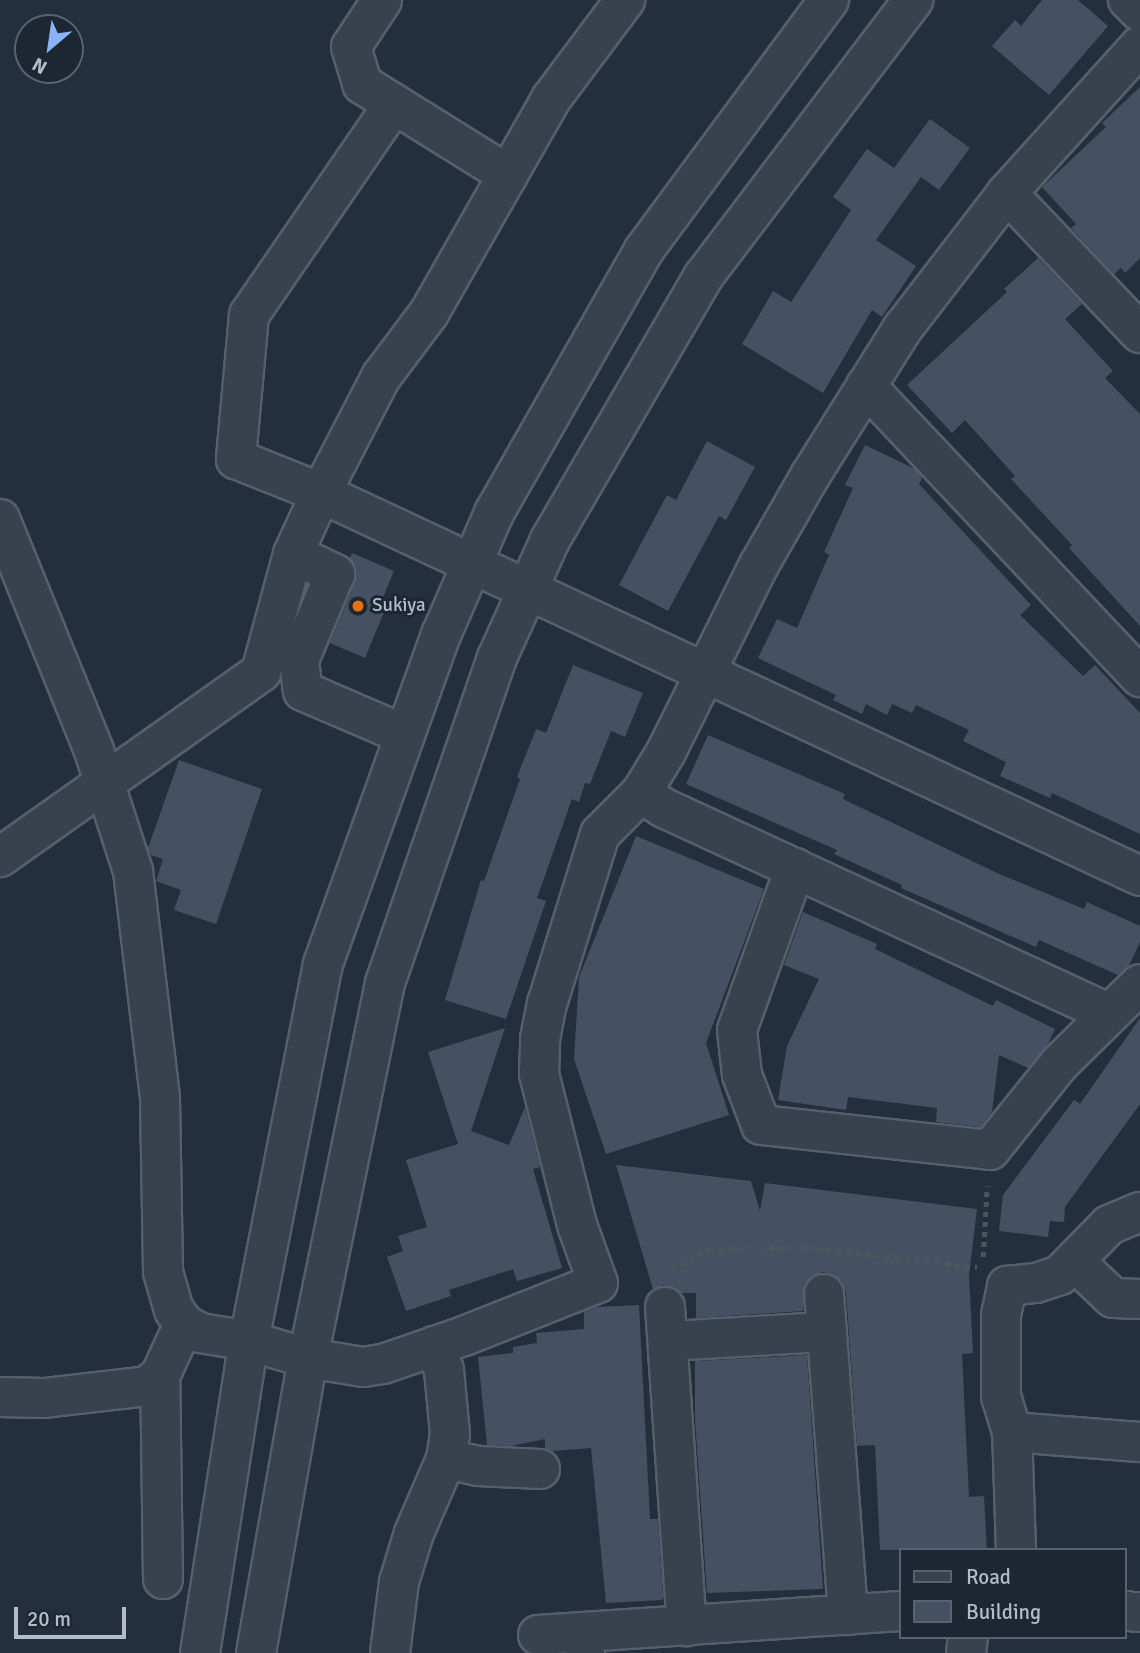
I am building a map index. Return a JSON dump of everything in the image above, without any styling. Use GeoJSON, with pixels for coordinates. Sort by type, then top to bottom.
{"type":"FeatureCollection","features":[{"type":"Feature","properties":{"kind":"street"},"geometry":{"type":"LineString","coordinates":[[382,0],[351,47],[362,84],[509,175]]}},
{"type":"Feature","properties":{"kind":"street"},"geometry":{"type":"LineString","coordinates":[[0,857],[261,672],[293,554],[380,377],[429,313],[551,99],[625,0]]}},
{"type":"Feature","properties":{"kind":"street"},"geometry":{"type":"LineString","coordinates":[[200,1653],[249,1340],[323,964],[441,635],[494,513],[644,250],[828,0]]}},
{"type":"Feature","properties":{"kind":"street"},"geometry":{"type":"LineString","coordinates":[[256,1653],[308,1358],[385,983],[497,658],[550,540],[703,277],[913,0]]}},
{"type":"Feature","properties":{"kind":"street"},"geometry":{"type":"LineString","coordinates":[[1128,0],[1140,12]]}},
{"type":"Feature","properties":{"kind":"street"},"geometry":{"type":"LineString","coordinates":[[0,519],[94,751],[133,871],[160,1098],[163,1272],[174,1310],[184,1324],[200,1333],[249,1340],[308,1358],[363,1367],[383,1364],[435,1346],[598,1283],[577,1225],[539,1074],[540,1039],[547,1004],[600,834],[641,793],[666,752],[759,565],[903,328],[1007,193],[1140,46]]}},
{"type":"Feature","properties":{"kind":"street"},"geometry":{"type":"LineString","coordinates":[[394,104],[250,315],[236,459],[321,493],[470,566],[1140,876]]}},
{"type":"Feature","properties":{"kind":"street"},"geometry":{"type":"LineString","coordinates":[[1007,193],[1140,333]]}},
{"type":"Feature","properties":{"kind":"street"},"geometry":{"type":"LineString","coordinates":[[866,386],[1140,677]]}},
{"type":"Feature","properties":{"kind":"street"},"geometry":{"type":"LineString","coordinates":[[293,554],[335,574],[299,660],[303,691],[404,735]]}},
{"type":"Feature","properties":{"kind":"street"},"geometry":{"type":"LineString","coordinates":[[641,793],[664,808],[1109,1014]]}},
{"type":"Feature","properties":{"kind":"street"},"geometry":{"type":"LineString","coordinates":[[794,868],[737,1030],[742,1075],[761,1125],[990,1150],[1060,1063],[1140,984]]}},
{"type":"Feature","properties":{"kind":"street"},"geometry":{"type":"LineString","coordinates":[[1016,1548],[1012,1432],[1001,1397],[1001,1315],[1007,1286],[1036,1283],[1060,1275],[1108,1225],[1140,1212]]}},
{"type":"Feature","properties":{"kind":"street"},"geometry":{"type":"LineString","coordinates":[[1075,1262],[1113,1298],[1140,1299]]}},
{"type":"Feature","properties":{"kind":"street"},"geometry":{"type":"LineString","coordinates":[[824,1294],[848,1615]]}},
{"type":"Feature","properties":{"kind":"street"},"geometry":{"type":"LineString","coordinates":[[687,1626],[665,1308],[827,1332]]}},
{"type":"Feature","properties":{"kind":"street"},"geometry":{"type":"LineString","coordinates":[[163,1579],[160,1376],[184,1324]]}},
{"type":"Feature","properties":{"kind":"street"},"geometry":{"type":"LineString","coordinates":[[390,1653],[399,1582],[414,1534],[446,1459],[450,1434],[444,1370],[435,1346]]}},
{"type":"Feature","properties":{"kind":"street"},"geometry":{"type":"LineString","coordinates":[[0,1397],[44,1398],[147,1386],[160,1376]]}},
{"type":"Feature","properties":{"kind":"street"},"geometry":{"type":"LineString","coordinates":[[1012,1432],[1140,1442]]}},
{"type":"Feature","properties":{"kind":"street"},"geometry":{"type":"LineString","coordinates":[[446,1459],[478,1466],[540,1469]]}},
{"type":"Feature","properties":{"kind":"street"},"geometry":{"type":"LineString","coordinates":[[538,1635],[584,1643],[687,1626],[788,1636],[848,1615],[898,1611]]}},
{"type":"Feature","properties":{"kind":"path"},"geometry":{"type":"LineString","coordinates":[[665,1308],[709,1248],[806,1247],[982,1267],[990,1150]]}},
{"type":"Feature","properties":{"kind":"building"},"geometry":{"type":"Polygon","coordinates":[[[1042,0],[1078,0],[1108,26],[1049,95],[992,46],[1015,20],[1021,26],[1042,0]]]}},
{"type":"Feature","properties":{"kind":"building"},"geometry":{"type":"Polygon","coordinates":[[[1140,87],[1140,258],[1125,273],[1121,268],[1114,274],[1071,228],[1076,224],[1042,187],[1106,127],[1102,123],[1140,87]]]}},
{"type":"Feature","properties":{"kind":"building"},"geometry":{"type":"Polygon","coordinates":[[[930,119],[970,148],[939,190],[921,177],[876,240],[916,266],[882,317],[872,310],[823,393],[742,344],[773,291],[791,302],[851,210],[833,197],[867,149],[894,168],[930,119]]]}},
{"type":"Feature","properties":{"kind":"building"},"geometry":{"type":"Polygon","coordinates":[[[1038,258],[1082,304],[1065,319],[1113,371],[1105,378],[1140,414],[1140,626],[1069,548],[1072,545],[1011,479],[1015,476],[965,420],[952,433],[907,385],[1007,292],[1004,289],[1038,258]]]}},
{"type":"Feature","properties":{"kind":"building"},"geometry":{"type":"Polygon","coordinates":[[[707,441],[755,467],[726,520],[719,516],[668,611],[619,585],[667,495],[676,500],[707,441]]]}},
{"type":"Feature","properties":{"kind":"building"},"geometry":{"type":"Polygon","coordinates":[[[865,445],[915,469],[922,478],[919,484],[1031,605],[1020,615],[1083,676],[1095,665],[1140,713],[1140,834],[1052,793],[1050,798],[1000,776],[1006,762],[963,741],[969,730],[916,705],[912,713],[892,704],[887,715],[866,704],[862,714],[833,700],[836,695],[758,658],[777,619],[797,628],[829,555],[824,552],[853,488],[845,485],[865,445]]]}},
{"type":"Feature","properties":{"kind":"building","name":"Sukiya"},"geometry":{"type":"Polygon","coordinates":[[[352,553],[394,571],[382,600],[388,603],[365,658],[330,643],[355,582],[357,571],[350,558],[352,553]]]}},
{"type":"Feature","properties":{"kind":"building"},"geometry":{"type":"Polygon","coordinates":[[[573,665],[643,693],[625,737],[611,731],[590,784],[585,783],[579,802],[572,799],[537,898],[546,901],[506,1019],[445,1000],[481,880],[484,881],[520,779],[517,777],[536,729],[546,733],[573,665]]]}},
{"type":"Feature","properties":{"kind":"building"},"geometry":{"type":"Polygon","coordinates":[[[708,735],[845,794],[843,799],[997,873],[1084,909],[1087,902],[1140,926],[1140,942],[1129,966],[1118,975],[1039,940],[1036,947],[901,888],[902,885],[834,854],[837,850],[686,784],[708,735]]]}},
{"type":"Feature","properties":{"kind":"building"},"geometry":{"type":"Polygon","coordinates":[[[179,760],[262,789],[216,924],[174,910],[181,890],[156,881],[163,859],[151,855],[148,848],[179,760]]]}},
{"type":"Feature","properties":{"kind":"building"},"geometry":{"type":"Polygon","coordinates":[[[636,836],[764,889],[706,1043],[729,1115],[606,1154],[574,1059],[579,977],[636,836]]]}},
{"type":"Feature","properties":{"kind":"building"},"geometry":{"type":"Polygon","coordinates":[[[803,912],[877,944],[875,949],[993,1006],[996,1000],[1055,1029],[1048,1044],[1028,1068],[999,1055],[992,1112],[980,1127],[936,1122],[937,1108],[848,1097],[846,1110],[778,1100],[787,1046],[819,979],[784,965],[803,912]]]}},
{"type":"Feature","properties":{"kind":"building"},"geometry":{"type":"Polygon","coordinates":[[[1140,1018],[1140,1104],[1065,1207],[1064,1222],[1050,1221],[1048,1237],[999,1231],[1003,1195],[1074,1100],[1080,1104],[1140,1018]]]}},
{"type":"Feature","properties":{"kind":"building"},"geometry":{"type":"Polygon","coordinates":[[[505,1028],[471,1131],[509,1145],[525,1107],[540,1167],[533,1169],[562,1268],[517,1281],[513,1269],[449,1290],[451,1296],[406,1311],[387,1257],[403,1251],[398,1236],[427,1227],[406,1160],[458,1144],[428,1052],[505,1028]]]}},
{"type":"Feature","properties":{"kind":"building"},"geometry":{"type":"Polygon","coordinates":[[[616,1165],[751,1181],[760,1211],[765,1183],[977,1209],[969,1275],[973,1353],[962,1354],[969,1497],[984,1496],[987,1548],[880,1550],[875,1445],[857,1446],[846,1292],[842,1281],[833,1274],[823,1272],[811,1276],[804,1285],[803,1311],[696,1318],[696,1293],[681,1293],[664,1285],[653,1289],[616,1165]]]}},
{"type":"Feature","properties":{"kind":"building"},"geometry":{"type":"Polygon","coordinates":[[[639,1305],[650,1519],[658,1519],[663,1596],[662,1600],[606,1603],[591,1448],[552,1451],[545,1448],[545,1439],[511,1446],[487,1445],[478,1357],[513,1353],[513,1347],[537,1343],[536,1333],[584,1329],[584,1312],[597,1307],[639,1305]]]}},
{"type":"Feature","properties":{"kind":"building"},"geometry":{"type":"Polygon","coordinates":[[[807,1355],[823,1589],[707,1593],[695,1419],[695,1361],[807,1355]]]}},
{"type":"Feature","properties":{"kind":"place","name":"Sukiya"},"geometry":{"type":"Point","coordinates":[358,606]}}]}
